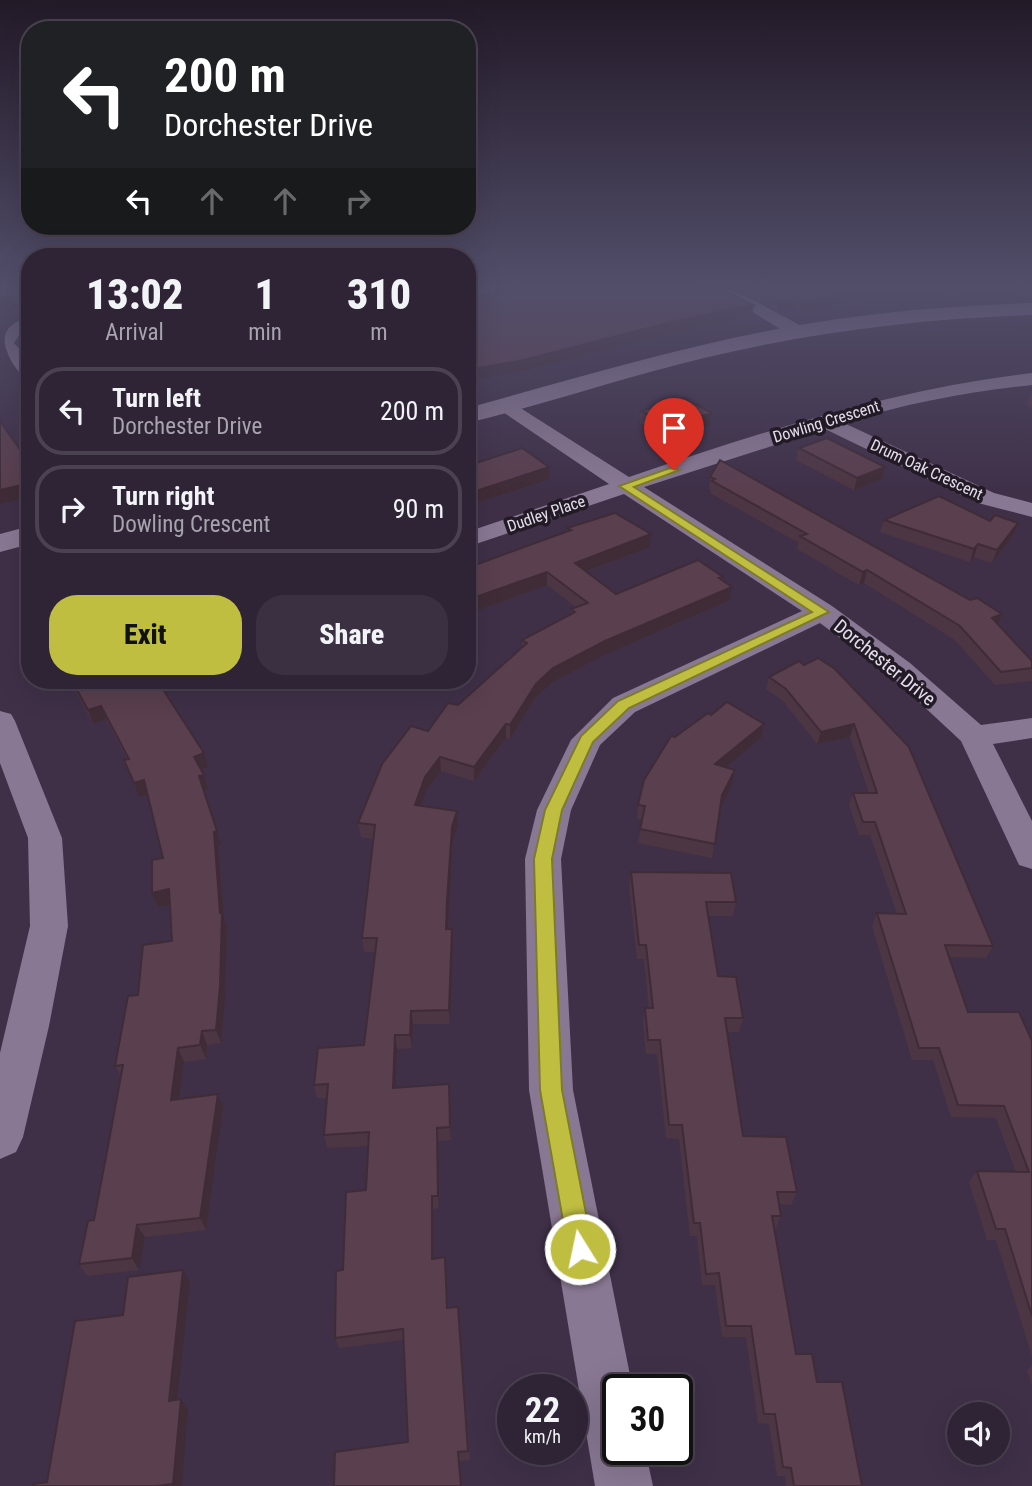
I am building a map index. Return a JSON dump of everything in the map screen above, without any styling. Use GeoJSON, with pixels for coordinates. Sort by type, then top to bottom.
{"type":"FeatureCollection","features":[{"type":"Feature","properties":{"kind":"street"},"geometry":{"type":"LineString","coordinates":[[476,414],[699,353]]}},
{"type":"Feature","properties":{"kind":"street","name":"Dowling Crescent"},"geometry":{"type":"LineString","coordinates":[[625,486],[886,403],[957,388],[1032,379]]}},
{"type":"Feature","properties":{"kind":"street","name":"Dorchester Drive"},"geometry":{"type":"LineString","coordinates":[[504,406],[822,612],[900,669],[974,736],[1032,856]]}},
{"type":"Feature","properties":{"kind":"street","name":"Drum Oak Crescent"},"geometry":{"type":"LineString","coordinates":[[824,421],[986,498],[1032,510]]}},
{"type":"Feature","properties":{"kind":"street","name":"Dudley Place"},"geometry":{"type":"LineString","coordinates":[[476,537],[625,486]]}},
{"type":"Feature","properties":{"kind":"street"},"geometry":{"type":"LineString","coordinates":[[0,543],[21,537]]}},
{"type":"Feature","properties":{"kind":"street"},"geometry":{"type":"LineString","coordinates":[[624,1486],[551,1090],[543,859],[554,810],[587,740],[624,705],[822,612]]}},
{"type":"Feature","properties":{"kind":"street"},"geometry":{"type":"LineString","coordinates":[[0,721],[45,838],[49,926],[28,1026],[0,1137]]}},
{"type":"Feature","properties":{"kind":"street"},"geometry":{"type":"LineString","coordinates":[[974,736],[1032,728]]}},
{"type":"Feature","properties":{"kind":"building"},"geometry":{"type":"Polygon","coordinates":[[[476,353],[549,353],[476,368],[476,353]]]}},
{"type":"Feature","properties":{"kind":"building"},"geometry":{"type":"Polygon","coordinates":[[[684,398],[712,413],[669,426],[641,411],[684,398]]]}},
{"type":"Feature","properties":{"kind":"building"},"geometry":{"type":"Polygon","coordinates":[[[0,421],[21,451],[21,485],[0,490],[0,421]]]}},
{"type":"Feature","properties":{"kind":"building"},"geometry":{"type":"Polygon","coordinates":[[[827,438],[885,467],[857,478],[799,448],[827,438]]]}},
{"type":"Feature","properties":{"kind":"building"},"geometry":{"type":"Polygon","coordinates":[[[522,448],[549,467],[476,491],[476,463],[522,448]]]}},
{"type":"Feature","properties":{"kind":"building"},"geometry":{"type":"Polygon","coordinates":[[[720,460],[970,600],[977,598],[1002,614],[992,618],[1032,661],[1032,668],[1001,672],[960,626],[867,570],[863,572],[800,536],[807,534],[712,481],[715,479],[710,477],[720,460]]]}},
{"type":"Feature","properties":{"kind":"building"},"geometry":{"type":"Polygon","coordinates":[[[939,496],[990,521],[995,515],[1018,523],[997,550],[978,544],[974,549],[884,520],[939,496]]]}},
{"type":"Feature","properties":{"kind":"building"},"geometry":{"type":"Polygon","coordinates":[[[615,513],[651,534],[575,563],[616,594],[698,560],[723,577],[719,578],[732,587],[605,641],[553,668],[536,684],[510,725],[506,724],[474,767],[440,757],[425,777],[415,805],[457,811],[452,827],[447,901],[446,929],[452,929],[449,1010],[411,1011],[410,1035],[395,1035],[393,1088],[449,1084],[450,1127],[437,1128],[438,1196],[432,1196],[432,1259],[445,1257],[447,1308],[458,1307],[468,1451],[458,1452],[461,1486],[334,1486],[335,1452],[408,1442],[403,1329],[335,1338],[336,1271],[343,1270],[346,1192],[366,1190],[369,1132],[324,1135],[328,1084],[314,1085],[318,1048],[364,1045],[377,938],[362,938],[375,825],[358,823],[382,764],[411,726],[428,731],[448,703],[458,705],[527,643],[522,640],[575,612],[571,609],[588,603],[547,572],[476,597],[476,565],[571,530],[567,528],[615,513]]]}},
{"type":"Feature","properties":{"kind":"building"},"geometry":{"type":"Polygon","coordinates":[[[818,658],[835,669],[909,747],[993,946],[945,945],[968,1012],[1019,1012],[1032,1041],[1032,1316],[1005,1229],[996,1229],[977,1171],[1029,1172],[1004,1106],[958,1105],[939,1048],[919,1048],[877,913],[906,914],[875,822],[863,822],[853,793],[877,793],[854,724],[821,732],[786,689],[769,677],[799,661],[804,665],[818,658]]]}},
{"type":"Feature","properties":{"kind":"building"},"geometry":{"type":"Polygon","coordinates":[[[76,689],[164,691],[204,753],[194,757],[204,775],[199,776],[217,831],[214,832],[222,913],[216,1030],[202,1031],[200,1045],[178,1048],[171,1100],[218,1094],[200,1218],[137,1225],[132,1258],[79,1264],[88,1221],[94,1220],[123,1065],[115,1066],[128,996],[138,995],[143,945],[172,941],[169,889],[152,893],[152,860],[163,858],[144,780],[134,783],[124,760],[129,759],[101,706],[88,710],[76,689]]]}},
{"type":"Feature","properties":{"kind":"building"},"geometry":{"type":"Polygon","coordinates":[[[727,702],[764,724],[715,764],[735,770],[722,795],[715,844],[640,829],[645,806],[638,805],[644,780],[671,736],[675,737],[727,702]]]}},
{"type":"Feature","properties":{"kind":"building"},"geometry":{"type":"Polygon","coordinates":[[[631,872],[731,873],[736,902],[706,902],[718,976],[736,977],[743,1018],[725,1018],[743,1136],[786,1137],[797,1192],[777,1192],[781,1216],[772,1216],[796,1354],[812,1354],[817,1382],[842,1382],[862,1486],[794,1486],[791,1468],[783,1467],[775,1414],[764,1414],[751,1326],[726,1326],[719,1273],[706,1274],[700,1223],[694,1223],[682,1125],[669,1125],[660,1040],[648,1040],[645,1008],[653,1008],[646,945],[639,945],[631,872]]]}},
{"type":"Feature","properties":{"kind":"building"},"geometry":{"type":"Polygon","coordinates":[[[183,1270],[169,1401],[181,1399],[173,1484],[33,1486],[47,1482],[75,1321],[123,1315],[128,1277],[183,1270]]]}},
{"type":"Feature","properties":{"kind":"route"},"geometry":{"type":"LineString","coordinates":[[580,1249],[551,1090],[543,859],[554,810],[587,740],[607,718],[624,705],[822,612],[625,486],[674,470]]}}]}
